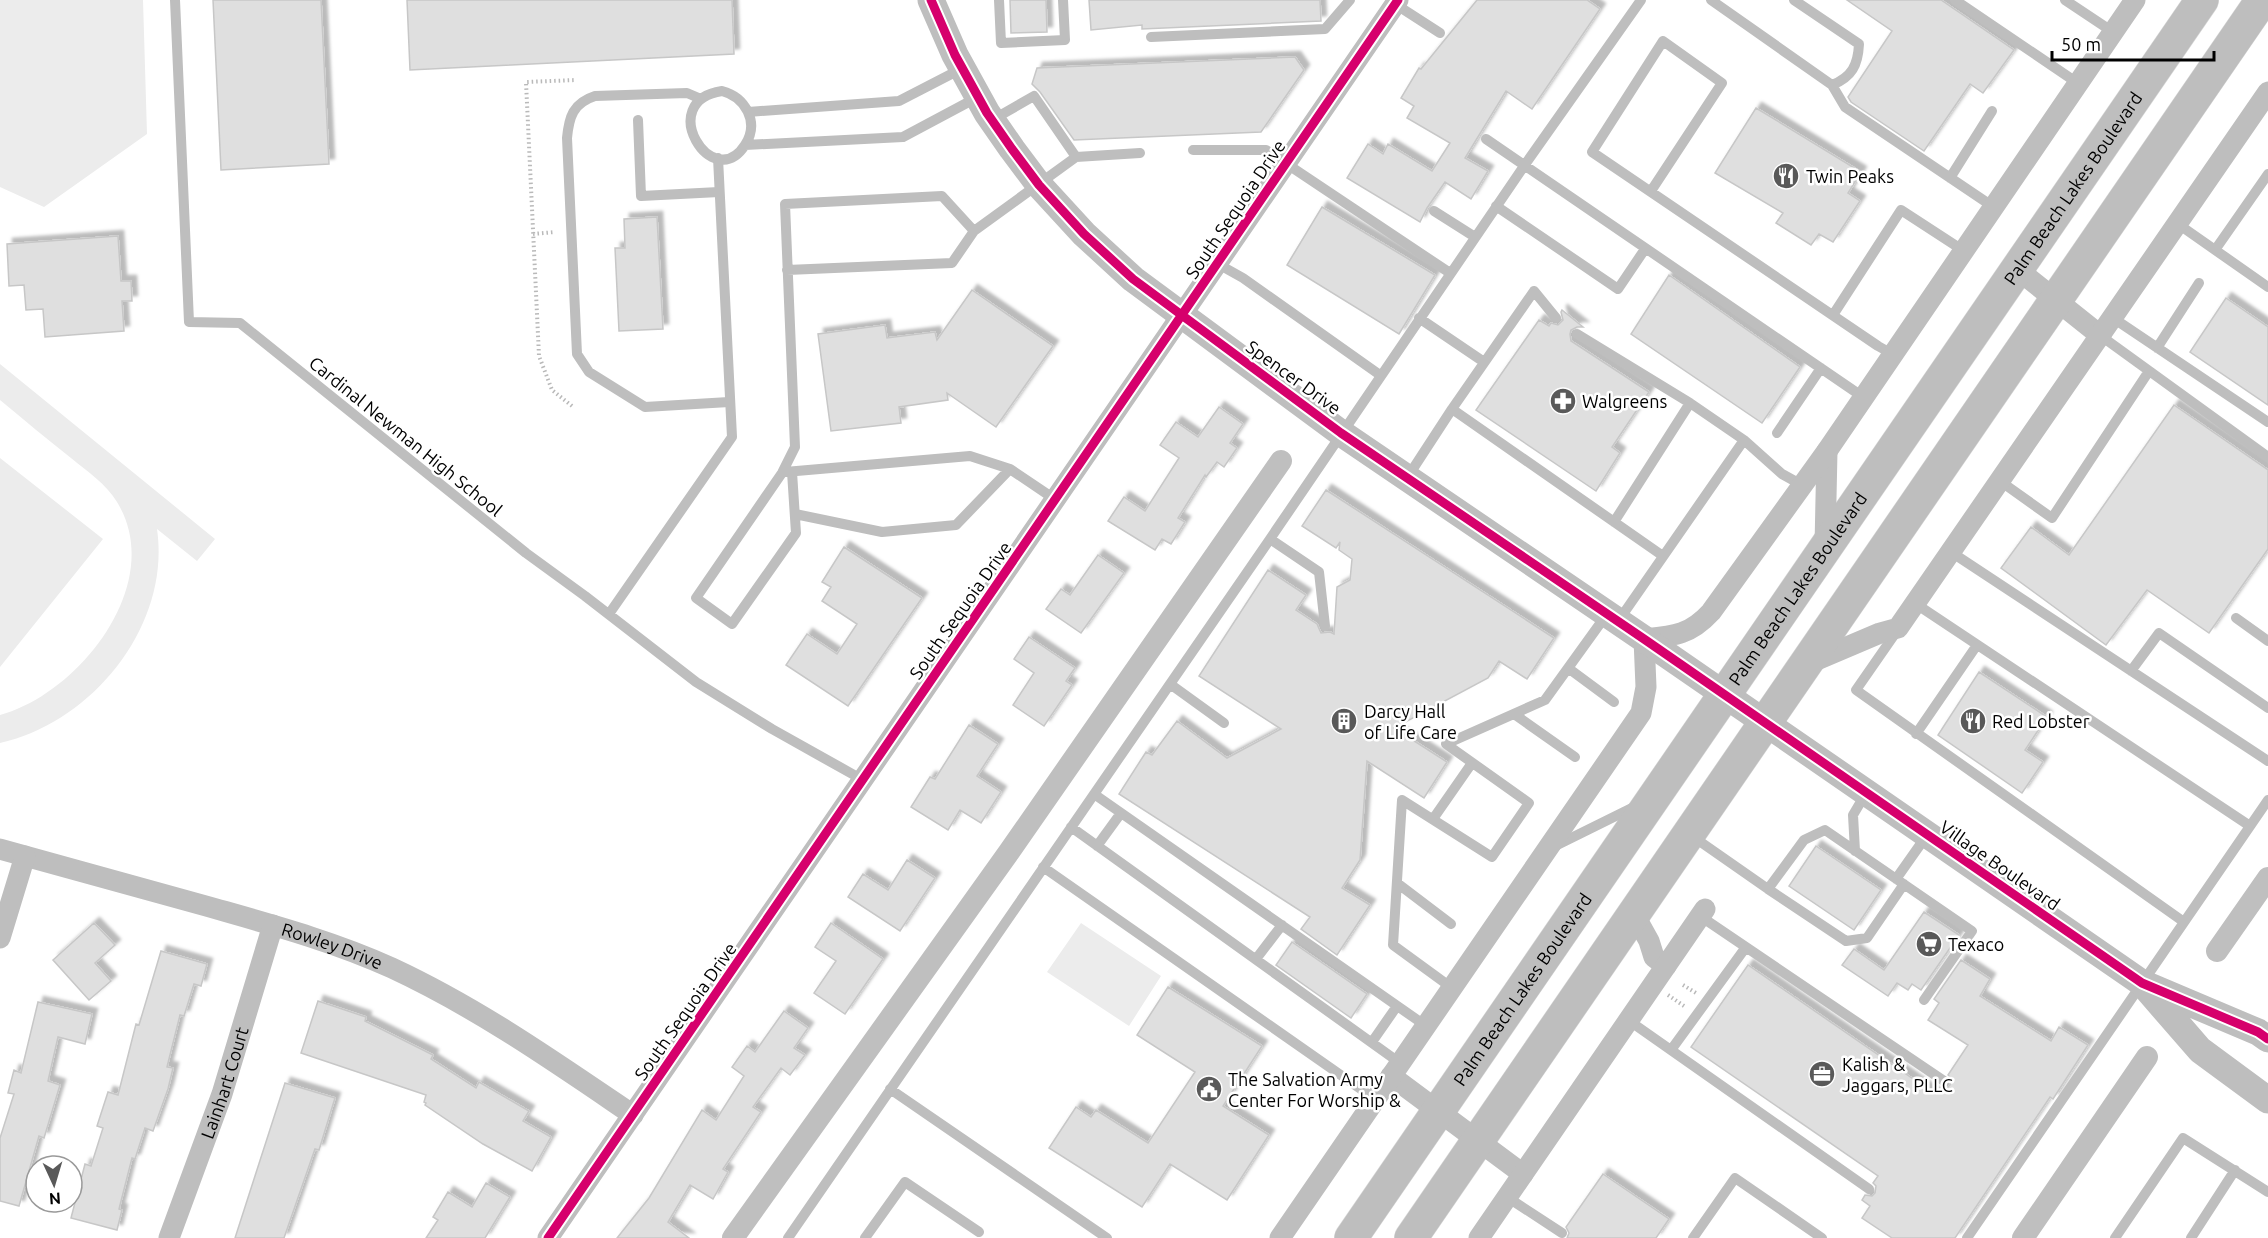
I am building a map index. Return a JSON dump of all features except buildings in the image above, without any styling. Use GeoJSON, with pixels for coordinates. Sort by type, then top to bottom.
{"type":"FeatureCollection","features":[{"type":"Feature","properties":{"kind":"main road","name":"Palm Beach Lakes Boulevard"},"geometry":{"type":"LineString","coordinates":[[1351,1238],[2202,0]]}},
{"type":"Feature","properties":{"kind":"main road"},"geometry":{"type":"LineString","coordinates":[[1411,1238],[2262,0]]}},
{"type":"Feature","properties":{"kind":"street","name":"Spencer Drive"},"geometry":{"type":"LineString","coordinates":[[931,0],[955,55],[979,97],[1039,185],[1084,234],[1133,279],[1341,433],[1725,695]]}},
{"type":"Feature","properties":{"kind":"street"},"geometry":{"type":"LineString","coordinates":[[1280,1238],[1641,713],[1646,687],[1644,639],[1674,636],[1695,629],[1704,621],[1894,355],[2135,0]]}},
{"type":"Feature","properties":{"kind":"street","name":"South Sequoia Drive"},"geometry":{"type":"LineString","coordinates":[[549,1238],[1218,264],[1394,2]]}},
{"type":"Feature","properties":{"kind":"street"},"geometry":{"type":"LineString","coordinates":[[1806,664],[1880,633],[1899,628],[2267,95]]}},
{"type":"Feature","properties":{"kind":"street"},"geometry":{"type":"LineString","coordinates":[[2017,269],[2101,336]]}},
{"type":"Feature","properties":{"kind":"street"},"geometry":{"type":"LineString","coordinates":[[1825,549],[1827,451]]}},
{"type":"Feature","properties":{"kind":"street","name":"Village Boulevard"},"geometry":{"type":"LineString","coordinates":[[1725,695],[2142,983],[2258,1032],[2268,1039]]}},
{"type":"Feature","properties":{"kind":"street","name":"Rowley Drive"},"geometry":{"type":"LineString","coordinates":[[0,849],[273,925],[350,951],[391,968],[450,996],[633,1114]]}},
{"type":"Feature","properties":{"kind":"street"},"geometry":{"type":"LineString","coordinates":[[0,938],[25,856]]}},
{"type":"Feature","properties":{"kind":"street"},"geometry":{"type":"LineString","coordinates":[[1479,1238],[1702,913]]}},
{"type":"Feature","properties":{"kind":"street"},"geometry":{"type":"LineString","coordinates":[[1634,914],[1654,957],[1666,966]]}},
{"type":"Feature","properties":{"kind":"street","name":"Lainhart Court"},"geometry":{"type":"LineString","coordinates":[[169,1238],[222,1094],[273,925]]}},
{"type":"Feature","properties":{"kind":"street","name":"Village Boulevard"},"geometry":{"type":"LineString","coordinates":[[2142,983],[2200,1050],[2268,1100]]}},
{"type":"Feature","properties":{"kind":"street"},"geometry":{"type":"LineString","coordinates":[[1396,1069],[1438,1111],[1523,1174]]}},
{"type":"Feature","properties":{"kind":"lane","name":"Cardinal Newman High School"},"geometry":{"type":"LineString","coordinates":[[175,0],[189,322],[240,323],[526,554],[609,614],[696,682],[863,780]]}},
{"type":"Feature","properties":{"kind":"lane"},"geometry":{"type":"LineString","coordinates":[[999,0],[1001,43],[1065,40],[1063,0]]}},
{"type":"Feature","properties":{"kind":"lane"},"geometry":{"type":"LineString","coordinates":[[1151,37],[1325,29],[1350,0]]}},
{"type":"Feature","properties":{"kind":"lane"},"geometry":{"type":"LineString","coordinates":[[788,1238],[1270,539],[1496,206],[1641,0]]}},
{"type":"Feature","properties":{"kind":"lane"},"geometry":{"type":"LineString","coordinates":[[1711,0],[1832,85],[1845,107],[1995,208]]}},
{"type":"Feature","properties":{"kind":"lane"},"geometry":{"type":"LineString","coordinates":[[1794,0],[1859,44],[1854,70],[1845,80],[1832,85]]}},
{"type":"Feature","properties":{"kind":"lane"},"geometry":{"type":"LineString","coordinates":[[1955,0],[2079,84]]}},
{"type":"Feature","properties":{"kind":"lane"},"geometry":{"type":"LineString","coordinates":[[2065,0],[2113,32]]}},
{"type":"Feature","properties":{"kind":"lane"},"geometry":{"type":"LineString","coordinates":[[1394,2],[1440,33]]}},
{"type":"Feature","properties":{"kind":"lane"},"geometry":{"type":"LineString","coordinates":[[1651,191],[1722,82],[1663,41],[1592,152],[1894,355]]}},
{"type":"Feature","properties":{"kind":"lane"},"geometry":{"type":"LineString","coordinates":[[748,112],[899,101],[963,68]]}},
{"type":"Feature","properties":{"kind":"lane"},"geometry":{"type":"LineString","coordinates":[[701,99],[687,93],[595,96],[583,100],[575,107],[569,120],[567,138],[577,354],[589,372],[645,407],[729,402]]}},
{"type":"Feature","properties":{"kind":"lane"},"geometry":{"type":"LineString","coordinates":[[711,93],[733,94],[742,101],[748,112],[751,123],[750,135],[737,154],[727,158],[718,158],[705,153],[697,144],[692,133],[691,121],[694,109],[701,99],[711,93]]}},
{"type":"Feature","properties":{"kind":"lane"},"geometry":{"type":"LineString","coordinates":[[993,120],[1034,96],[1076,157]]}},
{"type":"Feature","properties":{"kind":"lane"},"geometry":{"type":"LineString","coordinates":[[745,145],[903,137],[979,97]]}},
{"type":"Feature","properties":{"kind":"lane"},"geometry":{"type":"LineString","coordinates":[[1950,178],[1992,111]]}},
{"type":"Feature","properties":{"kind":"lane"},"geometry":{"type":"LineString","coordinates":[[638,120],[641,196],[719,192]]}},
{"type":"Feature","properties":{"kind":"lane"},"geometry":{"type":"LineString","coordinates":[[1486,139],[1863,397]]}},
{"type":"Feature","properties":{"kind":"lane"},"geometry":{"type":"LineString","coordinates":[[1193,150],[1266,150],[1450,273]]}},
{"type":"Feature","properties":{"kind":"lane"},"geometry":{"type":"LineString","coordinates":[[787,270],[952,263],[974,231],[1076,157],[1140,153]]}},
{"type":"Feature","properties":{"kind":"lane"},"geometry":{"type":"LineString","coordinates":[[609,614],[732,437],[718,158]]}},
{"type":"Feature","properties":{"kind":"lane"},"geometry":{"type":"LineString","coordinates":[[2215,250],[2268,174]]}},
{"type":"Feature","properties":{"kind":"lane"},"geometry":{"type":"LineString","coordinates":[[787,472],[796,533],[732,624],[696,598],[787,472],[795,447],[785,204],[942,196],[974,231]]}},
{"type":"Feature","properties":{"kind":"lane"},"geometry":{"type":"LineString","coordinates":[[1496,206],[1618,289],[1645,249]]}},
{"type":"Feature","properties":{"kind":"lane"},"geometry":{"type":"LineString","coordinates":[[1833,315],[1901,210],[1964,252]]}},
{"type":"Feature","properties":{"kind":"lane"},"geometry":{"type":"LineString","coordinates":[[1434,211],[1475,237]]}},
{"type":"Feature","properties":{"kind":"lane"},"geometry":{"type":"LineString","coordinates":[[2178,224],[2268,287]]}},
{"type":"Feature","properties":{"kind":"lane"},"geometry":{"type":"LineString","coordinates":[[1218,264],[1243,278],[1380,375]]}},
{"type":"Feature","properties":{"kind":"lane"},"geometry":{"type":"LineString","coordinates":[[2157,348],[2199,284]]}},
{"type":"Feature","properties":{"kind":"lane"},"geometry":{"type":"LineString","coordinates":[[1407,478],[1534,291],[1556,318]]}},
{"type":"Feature","properties":{"kind":"lane"},"geometry":{"type":"LineString","coordinates":[[1419,318],[1484,362]]}},
{"type":"Feature","properties":{"kind":"lane"},"geometry":{"type":"LineString","coordinates":[[2113,318],[2268,422]]}},
{"type":"Feature","properties":{"kind":"lane"},"geometry":{"type":"LineString","coordinates":[[1577,334],[1690,403],[1744,440],[1782,474],[1802,485]]}},
{"type":"Feature","properties":{"kind":"lane"},"geometry":{"type":"LineString","coordinates":[[2101,336],[2268,458]]}},
{"type":"Feature","properties":{"kind":"lane"},"geometry":{"type":"LineString","coordinates":[[1777,433],[1821,368]]}},
{"type":"Feature","properties":{"kind":"lane"},"geometry":{"type":"LineString","coordinates":[[2000,482],[2052,518],[2149,371]]}},
{"type":"Feature","properties":{"kind":"lane"},"geometry":{"type":"LineString","coordinates":[[1614,522],[1690,403]]}},
{"type":"Feature","properties":{"kind":"lane"},"geometry":{"type":"LineString","coordinates":[[1452,409],[1663,556]]}},
{"type":"Feature","properties":{"kind":"lane"},"geometry":{"type":"LineString","coordinates":[[1452,988],[1393,945],[1402,800],[1492,857],[1529,803],[1446,744],[1545,700],[1568,668],[1663,556],[1744,440]]}},
{"type":"Feature","properties":{"kind":"lane"},"geometry":{"type":"LineString","coordinates":[[787,472],[970,456],[1010,469],[1056,500]]}},
{"type":"Feature","properties":{"kind":"lane"},"geometry":{"type":"LineString","coordinates":[[795,514],[882,532],[956,525],[1010,469]]}},
{"type":"Feature","properties":{"kind":"lane"},"geometry":{"type":"LineString","coordinates":[[1270,539],[1319,572],[1324,626]]}},
{"type":"Feature","properties":{"kind":"lane"},"geometry":{"type":"LineString","coordinates":[[1952,552],[2268,761]]}},
{"type":"Feature","properties":{"kind":"lane"},"geometry":{"type":"LineString","coordinates":[[1916,604],[2250,826]]}},
{"type":"Feature","properties":{"kind":"lane"},"geometry":{"type":"LineString","coordinates":[[2236,618],[2268,640]]}},
{"type":"Feature","properties":{"kind":"lane"},"geometry":{"type":"LineString","coordinates":[[1899,628],[1856,690],[2184,922]]}},
{"type":"Feature","properties":{"kind":"lane"},"geometry":{"type":"LineString","coordinates":[[2131,671],[2159,633],[2268,708]]}},
{"type":"Feature","properties":{"kind":"lane"},"geometry":{"type":"LineString","coordinates":[[1916,734],[1977,645]]}},
{"type":"Feature","properties":{"kind":"lane"},"geometry":{"type":"LineString","coordinates":[[1568,668],[1614,702]]}},
{"type":"Feature","properties":{"kind":"lane"},"geometry":{"type":"LineString","coordinates":[[1170,684],[1224,723]]}},
{"type":"Feature","properties":{"kind":"lane"},"geometry":{"type":"LineString","coordinates":[[1514,714],[1575,757]]}},
{"type":"Feature","properties":{"kind":"lane"},"geometry":{"type":"LineString","coordinates":[[1433,819],[1472,763]]}},
{"type":"Feature","properties":{"kind":"lane"},"geometry":{"type":"LineString","coordinates":[[1855,851],[1853,815],[1866,793]]}},
{"type":"Feature","properties":{"kind":"lane"},"geometry":{"type":"LineString","coordinates":[[1094,794],[1426,1026]]}},
{"type":"Feature","properties":{"kind":"lane"},"geometry":{"type":"LineString","coordinates":[[1547,850],[1655,796]]}},
{"type":"Feature","properties":{"kind":"lane"},"geometry":{"type":"LineString","coordinates":[[1968,1238],[2036,1128],[2142,983],[2268,800]]}},
{"type":"Feature","properties":{"kind":"lane"},"geometry":{"type":"LineString","coordinates":[[1097,846],[1121,813]]}},
{"type":"Feature","properties":{"kind":"lane"},"geometry":{"type":"LineString","coordinates":[[1071,827],[1372,1042],[1396,1069]]}},
{"type":"Feature","properties":{"kind":"lane"},"geometry":{"type":"LineString","coordinates":[[1768,889],[1804,840],[1825,830],[1972,931],[1924,1000]]}},
{"type":"Feature","properties":{"kind":"lane"},"geometry":{"type":"LineString","coordinates":[[1689,834],[1845,941],[1867,938],[1928,835]]}},
{"type":"Feature","properties":{"kind":"lane"},"geometry":{"type":"LineString","coordinates":[[1043,867],[1375,1100]]}},
{"type":"Feature","properties":{"kind":"lane"},"geometry":{"type":"LineString","coordinates":[[1397,883],[1451,924]]}},
{"type":"Feature","properties":{"kind":"lane"},"geometry":{"type":"LineString","coordinates":[[1702,913],[1746,947],[1944,1081]]}},
{"type":"Feature","properties":{"kind":"lane"},"geometry":{"type":"LineString","coordinates":[[1256,959],[1282,925]]}},
{"type":"Feature","properties":{"kind":"lane"},"geometry":{"type":"LineString","coordinates":[[1671,1050],[1746,947]]}},
{"type":"Feature","properties":{"kind":"lane"},"geometry":{"type":"LineString","coordinates":[[1372,1042],[1397,1006]]}},
{"type":"Feature","properties":{"kind":"lane"},"geometry":{"type":"LineString","coordinates":[[1628,1020],[1869,1189]]}},
{"type":"Feature","properties":{"kind":"lane"},"geometry":{"type":"LineString","coordinates":[[890,1089],[1107,1238]]}},
{"type":"Feature","properties":{"kind":"lane"},"geometry":{"type":"LineString","coordinates":[[2115,1238],[2183,1138],[2268,1192]]}},
{"type":"Feature","properties":{"kind":"lane"},"geometry":{"type":"LineString","coordinates":[[2191,1238],[2235,1170]]}},
{"type":"Feature","properties":{"kind":"lane"},"geometry":{"type":"LineString","coordinates":[[1693,1238],[1735,1178],[1822,1238]]}},
{"type":"Feature","properties":{"kind":"lane"},"geometry":{"type":"LineString","coordinates":[[865,1238],[905,1182],[980,1232]]}},
{"type":"Feature","properties":{"kind":"lane"},"geometry":{"type":"LineString","coordinates":[[1507,1197],[1562,1233]]}},
{"type":"Feature","properties":{"kind":"path"},"geometry":{"type":"LineString","coordinates":[[572,406],[552,390],[539,356],[526,82],[576,80]]}},
{"type":"Feature","properties":{"kind":"path"},"geometry":{"type":"LineString","coordinates":[[533,234],[555,232]]}},
{"type":"Feature","properties":{"kind":"shaded area"},"geometry":{"type":"Polygon","coordinates":[[[0,0],[143,0],[147,134],[44,207],[0,187],[0,0]]]}},
{"type":"Feature","properties":{"kind":"shaded area"},"geometry":{"type":"Polygon","coordinates":[[[0,364],[215,539],[197,561],[157,529],[158,565],[151,600],[138,633],[119,664],[94,691],[66,714],[34,732],[0,743],[0,715],[30,703],[59,684],[85,660],[107,631],[123,599],[131,566],[130,534],[117,502],[96,479],[0,400],[0,364]]]}},
{"type":"Feature","properties":{"kind":"shaded area"},"geometry":{"type":"Polygon","coordinates":[[[0,458],[103,539],[0,667],[0,458]]]}},
{"type":"Feature","properties":{"kind":"shaded area"},"geometry":{"type":"Polygon","coordinates":[[[1081,923],[1161,976],[1129,1026],[1047,972],[1081,923]]]}},
{"type":"Feature","properties":{"kind":"waterway"},"geometry":{"type":"LineString","coordinates":[[733,1238],[1009,852],[1281,461]]}},
{"type":"Feature","properties":{"kind":"waterway"},"geometry":{"type":"LineString","coordinates":[[2217,951],[2268,878]]}},
{"type":"Feature","properties":{"kind":"waterway"},"geometry":{"type":"LineString","coordinates":[[2023,1238],[2147,1057]]}},
{"type":"Feature","properties":{"kind":"cycle path"},"geometry":{"type":"LineString","coordinates":[[931,0],[955,55],[987,113],[1012,149],[1039,185],[1084,234],[1133,279],[1341,433],[2142,983],[2258,1032],[2268,1039]]}},
{"type":"Feature","properties":{"kind":"cycle path"},"geometry":{"type":"LineString","coordinates":[[548,1238],[1398,0]]}},
{"type":"Feature","properties":{"kind":"place","name":"Twin Peaks"},"geometry":{"type":"Point","coordinates":[1786,176]}},
{"type":"Feature","properties":{"kind":"place","name":"Walgreens"},"geometry":{"type":"Point","coordinates":[1563,401]}},
{"type":"Feature","properties":{"kind":"place","name":"Darcy Hall of Life Care"},"geometry":{"type":"Point","coordinates":[1344,721]}},
{"type":"Feature","properties":{"kind":"place","name":"Red Lobster"},"geometry":{"type":"Point","coordinates":[1973,721]}},
{"type":"Feature","properties":{"kind":"place","name":"Texaco"},"geometry":{"type":"Point","coordinates":[1929,944]}},
{"type":"Feature","properties":{"kind":"place","name":"Kalish & Jaggars, PLLC"},"geometry":{"type":"Point","coordinates":[1822,1074]}},
{"type":"Feature","properties":{"kind":"place","name":"The Salvation Army Center For Worship &"},"geometry":{"type":"Point","coordinates":[1209,1089]}}]}
